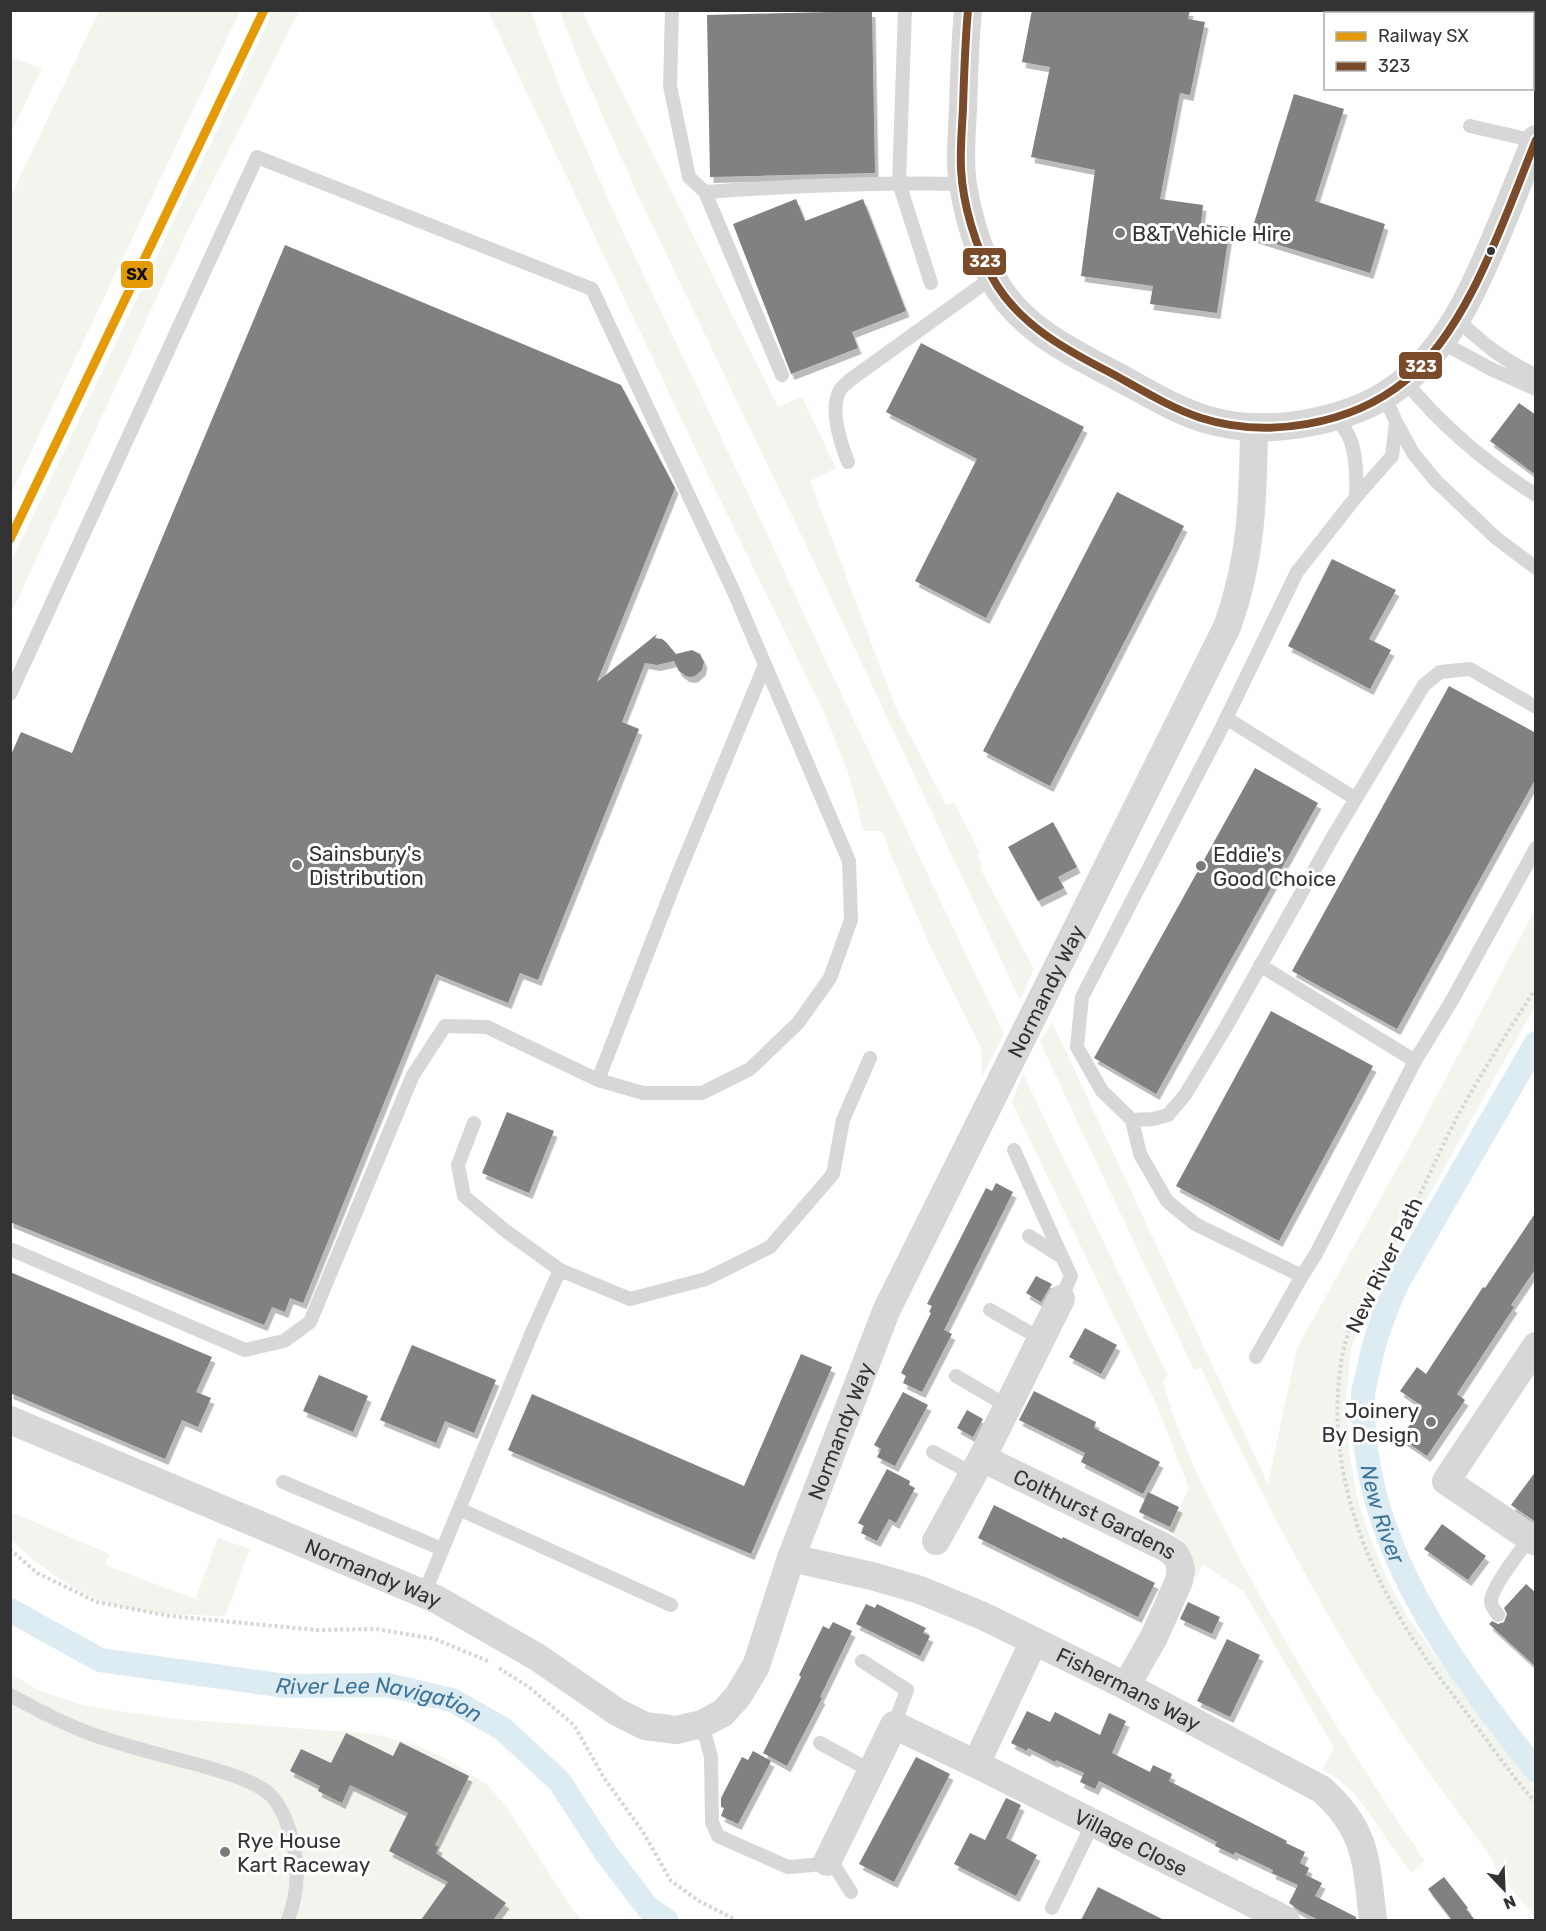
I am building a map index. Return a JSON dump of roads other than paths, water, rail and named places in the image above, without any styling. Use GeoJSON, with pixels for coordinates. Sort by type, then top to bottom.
{"type":"FeatureCollection","features":[{"type":"Feature","properties":{"kind":"street"},"geometry":{"type":"LineString","coordinates":[[968,10],[961,149],[963,184],[974,229],[993,277],[1007,300],[1026,322],[1062,346],[1188,412],[1210,420],[1254,427],[1308,423],[1364,406],[1394,388],[1449,331],[1482,271],[1535,140]]}},
{"type":"Feature","properties":{"kind":"street","name":"Normandy Way"},"geometry":{"type":"LineString","coordinates":[[10,1420],[424,1594],[499,1634],[617,1712],[645,1726],[676,1730],[702,1724],[723,1713],[738,1696],[756,1666],[791,1558],[886,1309],[1227,627],[1238,596],[1248,547],[1254,488],[1254,427]]}},
{"type":"Feature","properties":{"kind":"street"},"geometry":{"type":"LineString","coordinates":[[936,1541],[977,1466],[1061,1299]]}},
{"type":"Feature","properties":{"kind":"street"},"geometry":{"type":"LineString","coordinates":[[1533,1540],[1446,1481],[1536,1346]]}},
{"type":"Feature","properties":{"kind":"street","name":"Colthurst Gardens"},"geometry":{"type":"LineString","coordinates":[[977,1466],[1167,1548],[1174,1554],[1181,1570],[1179,1581],[1154,1637],[1126,1686]]}},
{"type":"Feature","properties":{"kind":"street","name":"Fishermans Way"},"geometry":{"type":"LineString","coordinates":[[791,1558],[872,1576],[920,1590],[983,1616],[1126,1686],[1321,1789],[1337,1803],[1356,1830],[1367,1864],[1373,1920]]}},
{"type":"Feature","properties":{"kind":"street"},"geometry":{"type":"LineString","coordinates":[[976,1764],[1034,1641]]}},
{"type":"Feature","properties":{"kind":"street"},"geometry":{"type":"LineString","coordinates":[[827,1862],[894,1725]]}},
{"type":"Feature","properties":{"kind":"street","name":"Village Close"},"geometry":{"type":"LineString","coordinates":[[894,1725],[1286,1920]]}},
{"type":"Feature","properties":{"kind":"lane"},"geometry":{"type":"LineString","coordinates":[[672,10],[670,86],[689,177],[705,192],[782,375]]}},
{"type":"Feature","properties":{"kind":"lane"},"geometry":{"type":"LineString","coordinates":[[905,10],[899,183],[932,283]]}},
{"type":"Feature","properties":{"kind":"lane"},"geometry":{"type":"LineString","coordinates":[[1470,126],[1535,140]]}},
{"type":"Feature","properties":{"kind":"lane"},"geometry":{"type":"LineString","coordinates":[[10,694],[257,157],[592,289],[733,590],[849,861],[851,920],[830,978],[798,1023],[750,1069],[702,1093],[643,1093],[598,1080],[487,1027],[445,1026],[413,1075],[309,1322],[284,1341],[245,1350],[10,1249]]}},
{"type":"Feature","properties":{"kind":"lane"},"geometry":{"type":"LineString","coordinates":[[705,192],[806,185],[963,184]]}},
{"type":"Feature","properties":{"kind":"lane"},"geometry":{"type":"LineString","coordinates":[[848,462],[841,446],[836,424],[839,392],[849,380],[993,277]]}},
{"type":"Feature","properties":{"kind":"lane"},"geometry":{"type":"LineString","coordinates":[[1449,331],[1536,375]]}},
{"type":"Feature","properties":{"kind":"lane"},"geometry":{"type":"LineString","coordinates":[[1449,331],[1491,369],[1536,389]]}},
{"type":"Feature","properties":{"kind":"lane"},"geometry":{"type":"LineString","coordinates":[[1302,1276],[1195,1224],[1167,1201],[1140,1154],[1132,1120],[1102,1091],[1077,1047],[1082,997],[1226,718],[1298,572],[1356,497],[1392,456],[1396,422],[1394,388]]}},
{"type":"Feature","properties":{"kind":"lane"},"geometry":{"type":"LineString","coordinates":[[1394,388],[1426,406],[1471,447],[1515,482],[1536,495]]}},
{"type":"Feature","properties":{"kind":"lane"},"geometry":{"type":"LineString","coordinates":[[1326,418],[1338,422],[1350,440],[1357,464],[1356,497]]}},
{"type":"Feature","properties":{"kind":"lane"},"geometry":{"type":"LineString","coordinates":[[1396,422],[1413,453],[1436,482],[1496,538],[1536,568]]}},
{"type":"Feature","properties":{"kind":"lane"},"geometry":{"type":"LineString","coordinates":[[598,1080],[677,877],[765,665]]}},
{"type":"Feature","properties":{"kind":"lane"},"geometry":{"type":"LineString","coordinates":[[1132,1120],[1154,1119],[1168,1115],[1185,1095],[1424,685],[1440,672],[1470,669],[1536,707]]}},
{"type":"Feature","properties":{"kind":"lane"},"geometry":{"type":"LineString","coordinates":[[1226,718],[1356,799]]}},
{"type":"Feature","properties":{"kind":"lane"},"geometry":{"type":"LineString","coordinates":[[1256,1358],[1316,1254],[1415,1061],[1451,1002],[1536,848]]}},
{"type":"Feature","properties":{"kind":"lane"},"geometry":{"type":"LineString","coordinates":[[1260,965],[1415,1061]]}},
{"type":"Feature","properties":{"kind":"lane"},"geometry":{"type":"LineString","coordinates":[[474,1123],[458,1165],[464,1196],[507,1232],[560,1270],[630,1299],[706,1279],[770,1247],[832,1174],[843,1120],[870,1058]]}},
{"type":"Feature","properties":{"kind":"lane"},"geometry":{"type":"LineString","coordinates":[[1014,1150],[1071,1276],[1061,1299]]}},
{"type":"Feature","properties":{"kind":"lane"},"geometry":{"type":"LineString","coordinates":[[1029,1236],[1062,1257]]}},
{"type":"Feature","properties":{"kind":"lane"},"geometry":{"type":"LineString","coordinates":[[424,1594],[560,1270]]}},
{"type":"Feature","properties":{"kind":"lane"},"geometry":{"type":"LineString","coordinates":[[990,1310],[1041,1339]]}},
{"type":"Feature","properties":{"kind":"lane"},"geometry":{"type":"LineString","coordinates":[[956,1376],[1007,1406]]}},
{"type":"Feature","properties":{"kind":"lane"},"geometry":{"type":"LineString","coordinates":[[933,1452],[977,1466]]}},
{"type":"Feature","properties":{"kind":"lane"},"geometry":{"type":"LineString","coordinates":[[283,1482],[442,1549]]}},
{"type":"Feature","properties":{"kind":"lane"},"geometry":{"type":"LineString","coordinates":[[459,1509],[672,1605]]}},
{"type":"Feature","properties":{"kind":"lane"},"geometry":{"type":"LineString","coordinates":[[1498,1615],[1491,1602],[1492,1594],[1500,1580],[1533,1540]]}},
{"type":"Feature","properties":{"kind":"lane"},"geometry":{"type":"LineString","coordinates":[[862,1661],[907,1690],[894,1725]]}},
{"type":"Feature","properties":{"kind":"lane"},"geometry":{"type":"LineString","coordinates":[[10,1695],[34,1708],[104,1738],[234,1775],[267,1792],[279,1804],[297,1855],[295,1902],[288,1920]]}},
{"type":"Feature","properties":{"kind":"lane"},"geometry":{"type":"LineString","coordinates":[[702,1724],[711,1757],[712,1822],[718,1836],[788,1867],[827,1862],[837,1870],[851,1892]]}},
{"type":"Feature","properties":{"kind":"lane"},"geometry":{"type":"LineString","coordinates":[[820,1743],[871,1771]]}},
{"type":"Feature","properties":{"kind":"lane"},"geometry":{"type":"LineString","coordinates":[[1052,1908],[1093,1823]]}},
{"type":"Feature","properties":{"kind":"waterway","name":"New River"},"geometry":{"type":"LineString","coordinates":[[1536,1043],[1398,1282],[1377,1334],[1363,1394],[1366,1449],[1375,1494],[1389,1538],[1407,1580],[1453,1659],[1536,1771]]}},
{"type":"Feature","properties":{"kind":"waterway","name":"River Lee Navigation"},"geometry":{"type":"LineString","coordinates":[[10,1610],[100,1660],[286,1686],[387,1685],[452,1700],[503,1729],[559,1781],[606,1853],[648,1908],[666,1920]]}},
{"type":"Feature","properties":{"kind":"rail line","name":"SX"},"geometry":{"type":"LineString","coordinates":[[10,539],[264,10]]}},
{"type":"Feature","properties":{"kind":"place","name":"B&T Vehicle Hire"},"geometry":{"type":"Point","coordinates":[1120,233]}},
{"type":"Feature","properties":{"kind":"place","name":"Sainsbury's Distribution"},"geometry":{"type":"Point","coordinates":[297,865]}},
{"type":"Feature","properties":{"kind":"place","name":"Eddie's Good Choice"},"geometry":{"type":"Point","coordinates":[1201,866]}},
{"type":"Feature","properties":{"kind":"place","name":"Joinery By Design"},"geometry":{"type":"Point","coordinates":[1431,1422]}},
{"type":"Feature","properties":{"kind":"place","name":"Rye House Kart Raceway"},"geometry":{"type":"Point","coordinates":[225,1852]}}]}
